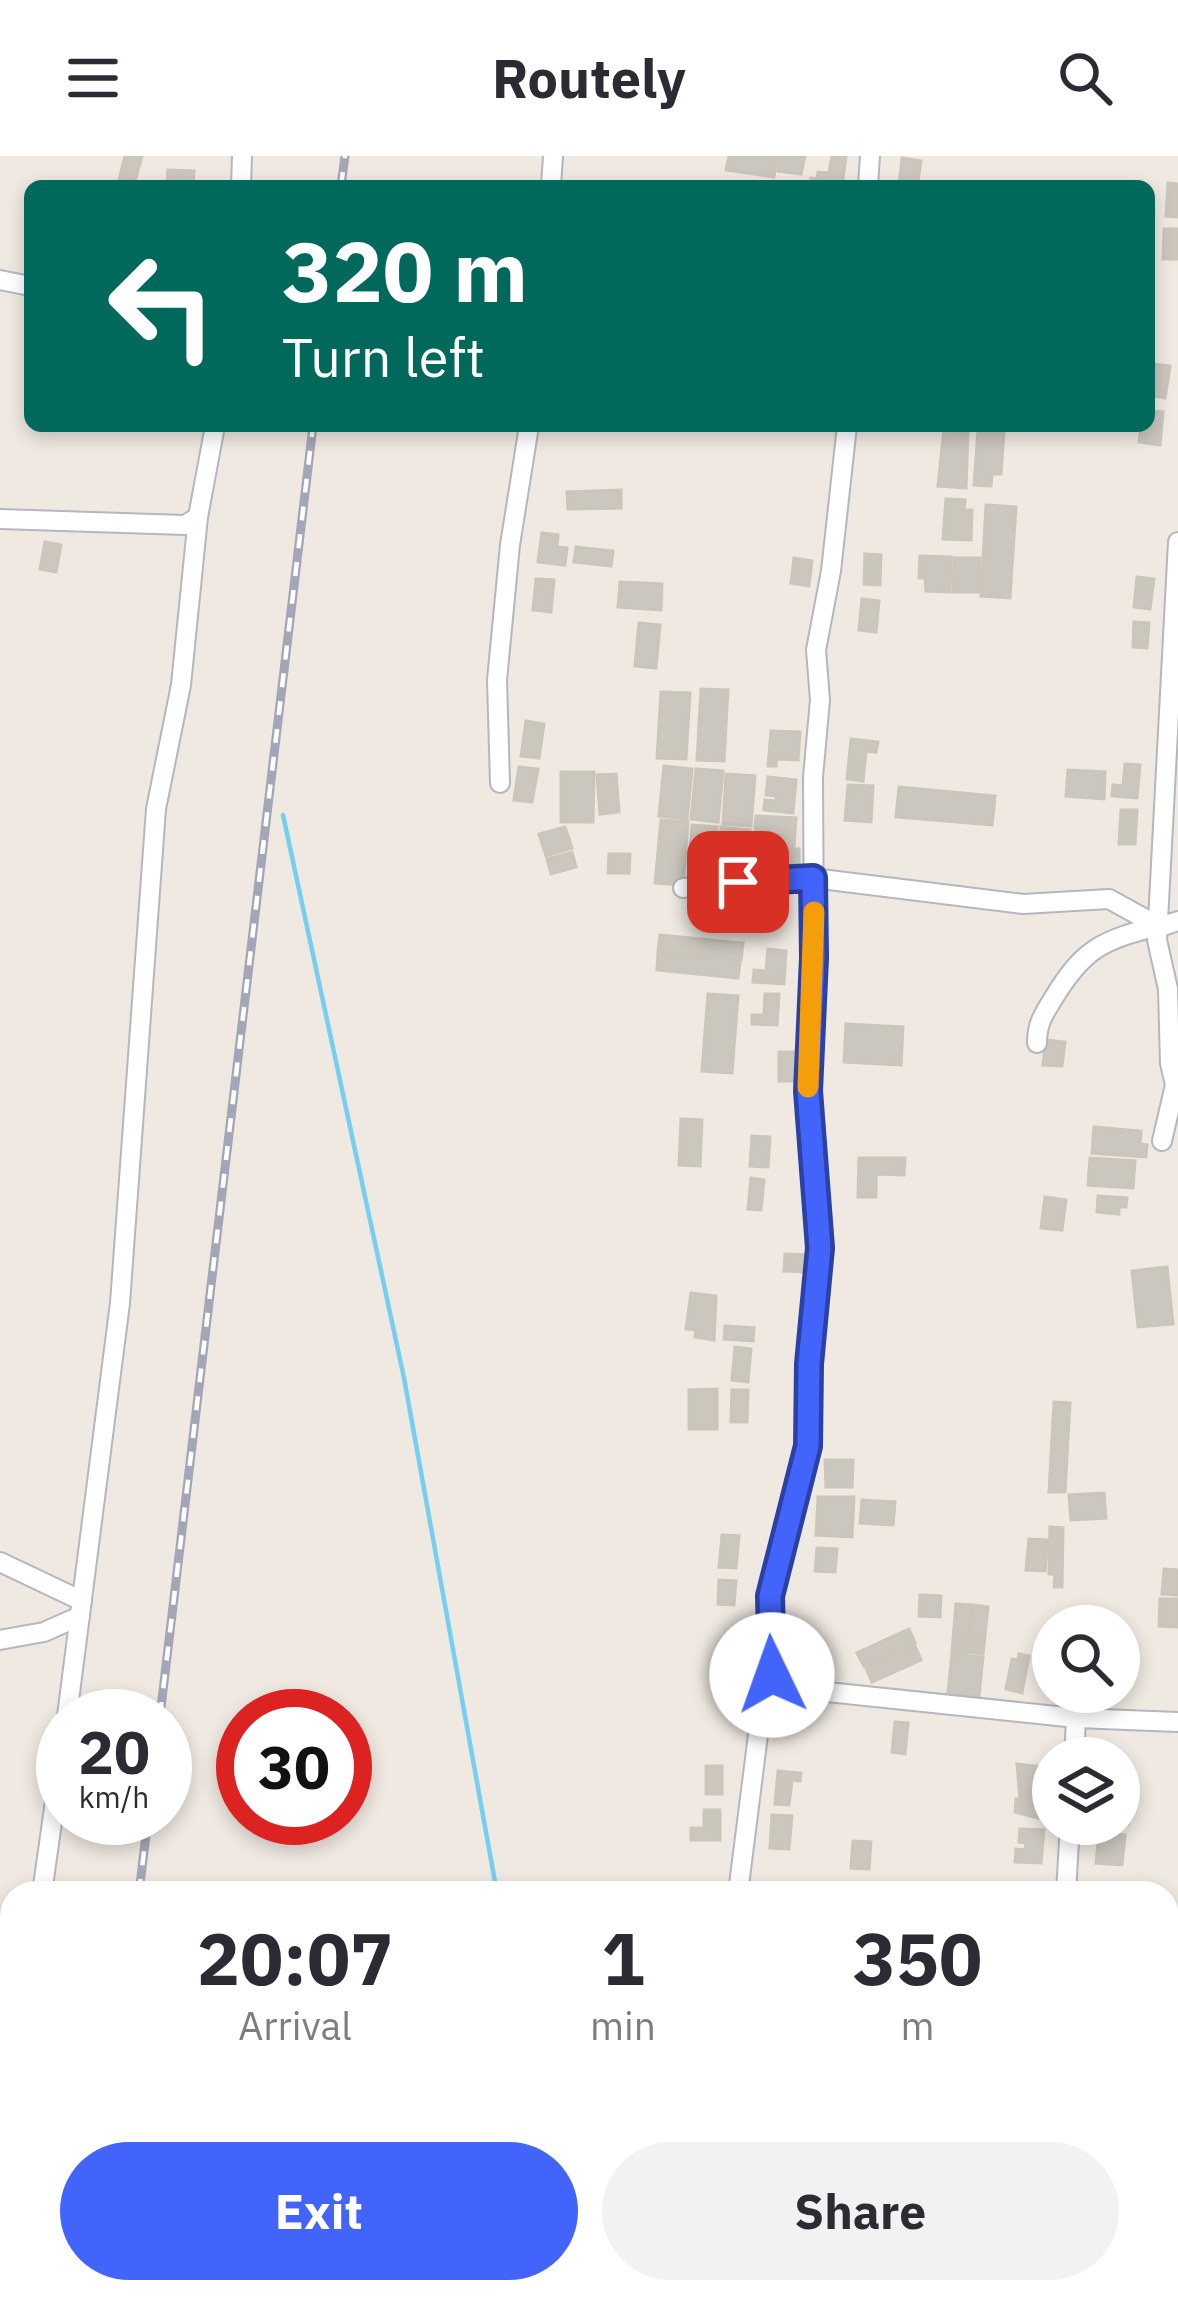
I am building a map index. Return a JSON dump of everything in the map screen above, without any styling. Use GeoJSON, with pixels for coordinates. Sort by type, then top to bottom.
{"type":"FeatureCollection","features":[{"type":"Feature","properties":{"kind":"street"},"geometry":{"type":"LineString","coordinates":[[71,1689],[120,1303],[149,867],[181,685],[198,517],[214,432]]}},
{"type":"Feature","properties":{"kind":"street"},"geometry":{"type":"LineString","coordinates":[[500,783],[497,680],[510,544],[528,432]]}},
{"type":"Feature","properties":{"kind":"street"},"geometry":{"type":"LineString","coordinates":[[740,1881],[758,1735],[770,1686],[770,1596],[808,1446],[809,1364],[820,1248],[808,1091],[814,958],[813,777],[820,700],[817,635],[832,571],[846,432]]}},
{"type":"Feature","properties":{"kind":"street"},"geometry":{"type":"LineString","coordinates":[[0,518],[185,525],[198,517]]}},
{"type":"Feature","properties":{"kind":"street"},"geometry":{"type":"LineString","coordinates":[[1162,1141],[1176,1087],[1170,1063],[1168,989],[1157,940],[1166,924],[1166,722],[1178,542]]}},
{"type":"Feature","properties":{"kind":"street"},"geometry":{"type":"LineString","coordinates":[[683,888],[813,878],[1023,904],[1109,899],[1166,924]]}},
{"type":"Feature","properties":{"kind":"street"},"geometry":{"type":"LineString","coordinates":[[1037,1043],[1037,1025],[1084,954],[1118,936],[1166,924]]}},
{"type":"Feature","properties":{"kind":"street"},"geometry":{"type":"LineString","coordinates":[[0,1562],[81,1609]]}},
{"type":"Feature","properties":{"kind":"street"},"geometry":{"type":"LineString","coordinates":[[0,1640],[44,1632],[81,1609]]}},
{"type":"Feature","properties":{"kind":"street"},"geometry":{"type":"LineString","coordinates":[[770,1686],[1076,1718],[1178,1722]]}},
{"type":"Feature","properties":{"kind":"street"},"geometry":{"type":"LineString","coordinates":[[1075,1737],[1076,1718]]}},
{"type":"Feature","properties":{"kind":"street"},"geometry":{"type":"LineString","coordinates":[[44,1881],[49,1845]]}},
{"type":"Feature","properties":{"kind":"street"},"geometry":{"type":"LineString","coordinates":[[1067,1881],[1069,1845]]}},
{"type":"Feature","properties":{"kind":"building"},"geometry":{"type":"Polygon","coordinates":[[[125,156],[142,156],[135,180],[119,180],[125,156]]]}},
{"type":"Feature","properties":{"kind":"building"},"geometry":{"type":"Polygon","coordinates":[[[729,156],[777,156],[774,177],[726,170],[729,156]]]}},
{"type":"Feature","properties":{"kind":"building"},"geometry":{"type":"Polygon","coordinates":[[[780,156],[805,156],[801,174],[778,171],[780,156]]]}},
{"type":"Feature","properties":{"kind":"building"},"geometry":{"type":"Polygon","coordinates":[[[832,156],[846,156],[843,180],[811,180],[817,179],[818,172],[829,173],[832,156]]]}},
{"type":"Feature","properties":{"kind":"building"},"geometry":{"type":"Polygon","coordinates":[[[902,158],[921,161],[918,180],[900,180],[902,158]]]}},
{"type":"Feature","properties":{"kind":"building"},"geometry":{"type":"Polygon","coordinates":[[[168,170],[194,171],[193,180],[167,180],[168,170]]]}},
{"type":"Feature","properties":{"kind":"building"},"geometry":{"type":"Polygon","coordinates":[[[1168,183],[1178,184],[1178,217],[1166,216],[1168,183]]]}},
{"type":"Feature","properties":{"kind":"building"},"geometry":{"type":"Polygon","coordinates":[[[1164,229],[1178,229],[1178,259],[1163,259],[1164,229]]]}},
{"type":"Feature","properties":{"kind":"building"},"geometry":{"type":"Polygon","coordinates":[[[1155,364],[1170,366],[1165,398],[1155,396],[1155,364]]]}},
{"type":"Feature","properties":{"kind":"building"},"geometry":{"type":"Polygon","coordinates":[[[1155,411],[1163,412],[1160,445],[1139,442],[1140,432],[1155,432],[1155,411]]]}},
{"type":"Feature","properties":{"kind":"building"},"geometry":{"type":"Polygon","coordinates":[[[944,432],[968,432],[966,488],[938,486],[944,432]]]}},
{"type":"Feature","properties":{"kind":"building"},"geometry":{"type":"Polygon","coordinates":[[[978,432],[1004,432],[1001,474],[992,474],[991,486],[974,485],[978,432]]]}},
{"type":"Feature","properties":{"kind":"building"},"geometry":{"type":"Polygon","coordinates":[[[621,490],[621,508],[568,509],[567,492],[621,490]]]}},
{"type":"Feature","properties":{"kind":"building"},"geometry":{"type":"Polygon","coordinates":[[[946,499],[965,500],[964,510],[972,510],[971,540],[943,539],[946,499]]]}},
{"type":"Feature","properties":{"kind":"building"},"geometry":{"type":"Polygon","coordinates":[[[986,505],[1016,507],[1010,598],[981,596],[986,505]]]}},
{"type":"Feature","properties":{"kind":"building"},"geometry":{"type":"Polygon","coordinates":[[[542,533],[558,535],[557,547],[567,548],[565,565],[538,562],[542,533]]]}},
{"type":"Feature","properties":{"kind":"building"},"geometry":{"type":"Polygon","coordinates":[[[45,542],[61,545],[56,572],[40,569],[45,542]]]}},
{"type":"Feature","properties":{"kind":"building"},"geometry":{"type":"Polygon","coordinates":[[[576,547],[613,551],[611,566],[574,562],[576,547]]]}},
{"type":"Feature","properties":{"kind":"building"},"geometry":{"type":"Polygon","coordinates":[[[865,554],[881,555],[880,585],[864,584],[865,554]]]}},
{"type":"Feature","properties":{"kind":"building"},"geometry":{"type":"Polygon","coordinates":[[[920,556],[951,557],[950,592],[926,591],[925,578],[919,578],[920,556]]]}},
{"type":"Feature","properties":{"kind":"building"},"geometry":{"type":"Polygon","coordinates":[[[794,558],[812,561],[809,586],[791,583],[794,558]]]}},
{"type":"Feature","properties":{"kind":"building"},"geometry":{"type":"Polygon","coordinates":[[[954,558],[980,558],[979,592],[953,592],[954,558]]]}},
{"type":"Feature","properties":{"kind":"building"},"geometry":{"type":"Polygon","coordinates":[[[1137,577],[1154,579],[1150,609],[1134,607],[1137,577]]]}},
{"type":"Feature","properties":{"kind":"building"},"geometry":{"type":"Polygon","coordinates":[[[536,579],[554,580],[551,612],[533,610],[536,579]]]}},
{"type":"Feature","properties":{"kind":"building"},"geometry":{"type":"Polygon","coordinates":[[[620,582],[662,584],[661,610],[618,607],[620,582]]]}},
{"type":"Feature","properties":{"kind":"building"},"geometry":{"type":"Polygon","coordinates":[[[862,599],[879,601],[876,632],[859,630],[862,599]]]}},
{"type":"Feature","properties":{"kind":"building"},"geometry":{"type":"Polygon","coordinates":[[[1134,622],[1149,623],[1147,648],[1133,647],[1134,622]]]}},
{"type":"Feature","properties":{"kind":"building"},"geometry":{"type":"Polygon","coordinates":[[[639,623],[660,625],[656,668],[635,666],[639,623]]]}},
{"type":"Feature","properties":{"kind":"building"},"geometry":{"type":"Polygon","coordinates":[[[701,689],[728,690],[724,761],[697,760],[701,689]]]}},
{"type":"Feature","properties":{"kind":"building"},"geometry":{"type":"Polygon","coordinates":[[[661,692],[690,693],[686,759],[657,758],[661,692]]]}},
{"type":"Feature","properties":{"kind":"building"},"geometry":{"type":"Polygon","coordinates":[[[526,721],[544,724],[539,758],[521,756],[526,721]]]}},
{"type":"Feature","properties":{"kind":"building"},"geometry":{"type":"Polygon","coordinates":[[[771,731],[800,732],[798,760],[777,759],[776,766],[768,766],[771,731]]]}},
{"type":"Feature","properties":{"kind":"building"},"geometry":{"type":"Polygon","coordinates":[[[851,739],[878,742],[876,752],[866,751],[863,781],[847,779],[851,739]]]}},
{"type":"Feature","properties":{"kind":"building"},"geometry":{"type":"Polygon","coordinates":[[[1125,764],[1140,765],[1137,798],[1112,796],[1113,785],[1123,786],[1125,764]]]}},
{"type":"Feature","properties":{"kind":"building"},"geometry":{"type":"Polygon","coordinates":[[[664,766],[692,769],[687,819],[659,816],[664,766]]]}},
{"type":"Feature","properties":{"kind":"building"},"geometry":{"type":"Polygon","coordinates":[[[519,767],[538,769],[532,802],[514,800],[519,767]]]}},
{"type":"Feature","properties":{"kind":"building"},"geometry":{"type":"Polygon","coordinates":[[[696,769],[723,771],[718,822],[691,819],[696,769]]]}},
{"type":"Feature","properties":{"kind":"building"},"geometry":{"type":"Polygon","coordinates":[[[1068,770],[1105,772],[1104,799],[1066,796],[1068,770]]]}},
{"type":"Feature","properties":{"kind":"building"},"geometry":{"type":"Polygon","coordinates":[[[561,772],[594,772],[593,822],[561,822],[561,772]]]}},
{"type":"Feature","properties":{"kind":"building"},"geometry":{"type":"Polygon","coordinates":[[[616,774],[619,812],[600,814],[597,775],[616,774]]]}},
{"type":"Feature","properties":{"kind":"building"},"geometry":{"type":"Polygon","coordinates":[[[726,774],[755,776],[751,826],[723,824],[726,774]]]}},
{"type":"Feature","properties":{"kind":"building"},"geometry":{"type":"Polygon","coordinates":[[[768,777],[796,780],[793,813],[764,810],[765,800],[776,801],[776,796],[766,795],[768,777]]]}},
{"type":"Feature","properties":{"kind":"building"},"geometry":{"type":"Polygon","coordinates":[[[848,785],[873,786],[871,822],[845,820],[848,785]]]}},
{"type":"Feature","properties":{"kind":"building"},"geometry":{"type":"Polygon","coordinates":[[[899,787],[995,796],[992,825],[896,817],[899,787]]]}},
{"type":"Feature","properties":{"kind":"building"},"geometry":{"type":"Polygon","coordinates":[[[1121,810],[1137,810],[1135,844],[1119,844],[1121,810]]]}},
{"type":"Feature","properties":{"kind":"building"},"geometry":{"type":"Polygon","coordinates":[[[756,816],[796,818],[794,847],[754,845],[756,816]]]}},
{"type":"Feature","properties":{"kind":"building"},"geometry":{"type":"Polygon","coordinates":[[[661,820],[688,822],[683,885],[655,883],[661,820]]]}},
{"type":"Feature","properties":{"kind":"building"},"geometry":{"type":"Polygon","coordinates":[[[692,825],[717,827],[714,882],[688,880],[692,825]]]}},
{"type":"Feature","properties":{"kind":"building"},"geometry":{"type":"Polygon","coordinates":[[[565,827],[572,848],[546,856],[539,834],[565,827]]]}},
{"type":"Feature","properties":{"kind":"building"},"geometry":{"type":"Polygon","coordinates":[[[721,827],[750,830],[746,876],[717,873],[721,827]]]}},
{"type":"Feature","properties":{"kind":"building"},"geometry":{"type":"Polygon","coordinates":[[[751,849],[799,849],[799,874],[751,873],[751,849]]]}},
{"type":"Feature","properties":{"kind":"building"},"geometry":{"type":"Polygon","coordinates":[[[572,852],[576,867],[551,874],[547,859],[572,852]]]}},
{"type":"Feature","properties":{"kind":"building"},"geometry":{"type":"Polygon","coordinates":[[[609,854],[630,854],[629,873],[608,873],[609,854]]]}},
{"type":"Feature","properties":{"kind":"building"},"geometry":{"type":"Polygon","coordinates":[[[660,935],[743,943],[741,960],[658,952],[660,935]]]}},
{"type":"Feature","properties":{"kind":"building"},"geometry":{"type":"Polygon","coordinates":[[[768,949],[786,951],[784,984],[753,982],[754,970],[766,971],[768,949]]]}},
{"type":"Feature","properties":{"kind":"building"},"geometry":{"type":"Polygon","coordinates":[[[658,954],[740,962],[738,978],[657,970],[658,954]]]}},
{"type":"Feature","properties":{"kind":"building"},"geometry":{"type":"Polygon","coordinates":[[[708,994],[738,996],[732,1073],[702,1071],[708,994]]]}},
{"type":"Feature","properties":{"kind":"building"},"geometry":{"type":"Polygon","coordinates":[[[765,994],[779,994],[777,1025],[752,1024],[752,1015],[764,1015],[765,994]]]}},
{"type":"Feature","properties":{"kind":"building"},"geometry":{"type":"Polygon","coordinates":[[[846,1024],[903,1027],[901,1065],[844,1062],[846,1024]]]}},
{"type":"Feature","properties":{"kind":"building"},"geometry":{"type":"Polygon","coordinates":[[[1046,1040],[1065,1042],[1062,1066],[1043,1065],[1046,1040]]]}},
{"type":"Feature","properties":{"kind":"building"},"geometry":{"type":"Polygon","coordinates":[[[779,1052],[799,1052],[799,1081],[779,1081],[779,1052]]]}},
{"type":"Feature","properties":{"kind":"building"},"geometry":{"type":"Polygon","coordinates":[[[681,1119],[702,1120],[700,1166],[679,1165],[681,1119]]]}},
{"type":"Feature","properties":{"kind":"building"},"geometry":{"type":"Polygon","coordinates":[[[1094,1127],[1141,1131],[1146,1157],[1092,1153],[1094,1127]]]}},
{"type":"Feature","properties":{"kind":"building"},"geometry":{"type":"Polygon","coordinates":[[[752,1136],[770,1137],[768,1167],[750,1166],[752,1136]]]}},
{"type":"Feature","properties":{"kind":"building"},"geometry":{"type":"Polygon","coordinates":[[[859,1158],[905,1158],[904,1175],[876,1174],[876,1197],[858,1197],[859,1158]]]}},
{"type":"Feature","properties":{"kind":"building"},"geometry":{"type":"Polygon","coordinates":[[[1090,1158],[1135,1161],[1133,1188],[1088,1185],[1090,1158]]]}},
{"type":"Feature","properties":{"kind":"building"},"geometry":{"type":"Polygon","coordinates":[[[751,1178],[764,1180],[761,1210],[748,1209],[751,1178]]]}},
{"type":"Feature","properties":{"kind":"building"},"geometry":{"type":"Polygon","coordinates":[[[1098,1196],[1127,1198],[1126,1207],[1119,1207],[1119,1214],[1097,1212],[1098,1196]]]}},
{"type":"Feature","properties":{"kind":"building"},"geometry":{"type":"Polygon","coordinates":[[[1045,1197],[1066,1200],[1062,1230],[1041,1228],[1045,1197]]]}},
{"type":"Feature","properties":{"kind":"building"},"geometry":{"type":"Polygon","coordinates":[[[785,1254],[809,1255],[808,1272],[784,1271],[785,1254]]]}},
{"type":"Feature","properties":{"kind":"building"},"geometry":{"type":"Polygon","coordinates":[[[1167,1267],[1173,1324],[1138,1327],[1132,1271],[1167,1267]]]}},
{"type":"Feature","properties":{"kind":"building"},"geometry":{"type":"Polygon","coordinates":[[[691,1293],[716,1296],[714,1340],[695,1337],[696,1330],[686,1329],[691,1293]]]}},
{"type":"Feature","properties":{"kind":"building"},"geometry":{"type":"Polygon","coordinates":[[[725,1326],[754,1328],[753,1341],[724,1339],[725,1326]]]}},
{"type":"Feature","properties":{"kind":"building"},"geometry":{"type":"Polygon","coordinates":[[[735,1347],[751,1349],[748,1382],[732,1380],[735,1347]]]}},
{"type":"Feature","properties":{"kind":"building"},"geometry":{"type":"Polygon","coordinates":[[[717,1389],[717,1429],[689,1429],[689,1390],[717,1389]]]}},
{"type":"Feature","properties":{"kind":"building"},"geometry":{"type":"Polygon","coordinates":[[[732,1390],[748,1390],[747,1422],[731,1422],[732,1390]]]}},
{"type":"Feature","properties":{"kind":"building"},"geometry":{"type":"Polygon","coordinates":[[[1054,1402],[1070,1403],[1065,1492],[1049,1492],[1054,1402]]]}},
{"type":"Feature","properties":{"kind":"building"},"geometry":{"type":"Polygon","coordinates":[[[825,1460],[853,1460],[852,1487],[826,1487],[825,1460]]]}},
{"type":"Feature","properties":{"kind":"building"},"geometry":{"type":"Polygon","coordinates":[[[1104,1493],[1106,1518],[1071,1520],[1069,1495],[1104,1493]]]}},
{"type":"Feature","properties":{"kind":"building"},"geometry":{"type":"Polygon","coordinates":[[[818,1497],[854,1497],[852,1537],[816,1535],[818,1497]]]}},
{"type":"Feature","properties":{"kind":"building"},"geometry":{"type":"Polygon","coordinates":[[[862,1500],[895,1502],[893,1525],[860,1523],[862,1500]]]}},
{"type":"Feature","properties":{"kind":"building"},"geometry":{"type":"Polygon","coordinates":[[[1050,1527],[1063,1528],[1062,1587],[1054,1587],[1055,1574],[1049,1574],[1050,1527]]]}},
{"type":"Feature","properties":{"kind":"building"},"geometry":{"type":"Polygon","coordinates":[[[722,1535],[739,1536],[736,1568],[719,1567],[722,1535]]]}},
{"type":"Feature","properties":{"kind":"building"},"geometry":{"type":"Polygon","coordinates":[[[1029,1539],[1048,1540],[1045,1571],[1026,1570],[1029,1539]]]}},
{"type":"Feature","properties":{"kind":"building"},"geometry":{"type":"Polygon","coordinates":[[[817,1548],[837,1549],[835,1572],[815,1571],[817,1548]]]}},
{"type":"Feature","properties":{"kind":"building"},"geometry":{"type":"Polygon","coordinates":[[[1164,1569],[1178,1570],[1178,1595],[1162,1594],[1164,1569]]]}},
{"type":"Feature","properties":{"kind":"building"},"geometry":{"type":"Polygon","coordinates":[[[719,1580],[736,1581],[734,1605],[718,1604],[719,1580]]]}},
{"type":"Feature","properties":{"kind":"building"},"geometry":{"type":"Polygon","coordinates":[[[920,1595],[941,1596],[940,1617],[919,1616],[920,1595]]]}},
{"type":"Feature","properties":{"kind":"building"},"geometry":{"type":"Polygon","coordinates":[[[1160,1599],[1178,1599],[1178,1627],[1159,1626],[1160,1599]]]}},
{"type":"Feature","properties":{"kind":"building"},"geometry":{"type":"Polygon","coordinates":[[[956,1604],[971,1605],[967,1653],[952,1652],[956,1604]]]}},
{"type":"Feature","properties":{"kind":"building"},"geometry":{"type":"Polygon","coordinates":[[[973,1605],[988,1607],[983,1654],[968,1652],[973,1605]]]}},
{"type":"Feature","properties":{"kind":"building"},"geometry":{"type":"Polygon","coordinates":[[[909,1629],[915,1643],[864,1666],[857,1653],[909,1629]]]}},
{"type":"Feature","properties":{"kind":"building"},"geometry":{"type":"Polygon","coordinates":[[[915,1646],[921,1660],[872,1682],[866,1668],[915,1646]]]}},
{"type":"Feature","properties":{"kind":"building"},"geometry":{"type":"Polygon","coordinates":[[[952,1654],[983,1657],[979,1696],[948,1692],[952,1654]]]}},
{"type":"Feature","properties":{"kind":"building"},"geometry":{"type":"Polygon","coordinates":[[[1019,1654],[1029,1656],[1022,1693],[1006,1689],[1012,1659],[1018,1660],[1019,1654]]]}},
{"type":"Feature","properties":{"kind":"building"},"geometry":{"type":"Polygon","coordinates":[[[895,1722],[908,1723],[905,1754],[892,1752],[895,1722]]]}},
{"type":"Feature","properties":{"kind":"building"},"geometry":{"type":"Polygon","coordinates":[[[1017,1764],[1032,1766],[1032,1816],[1015,1812],[1016,1799],[1020,1799],[1017,1764]]]}},
{"type":"Feature","properties":{"kind":"building"},"geometry":{"type":"Polygon","coordinates":[[[706,1766],[722,1766],[722,1794],[706,1794],[706,1766]]]}},
{"type":"Feature","properties":{"kind":"building"},"geometry":{"type":"Polygon","coordinates":[[[778,1771],[801,1773],[800,1781],[792,1780],[789,1805],[775,1804],[778,1771]]]}},
{"type":"Feature","properties":{"kind":"building"},"geometry":{"type":"Polygon","coordinates":[[[704,1810],[720,1810],[720,1840],[691,1840],[691,1828],[704,1828],[704,1810]]]}},
{"type":"Feature","properties":{"kind":"building"},"geometry":{"type":"Polygon","coordinates":[[[772,1815],[792,1816],[789,1849],[770,1848],[772,1815]]]}},
{"type":"Feature","properties":{"kind":"building"},"geometry":{"type":"Polygon","coordinates":[[[1020,1829],[1032,1830],[1032,1845],[1043,1845],[1041,1863],[1015,1862],[1016,1849],[1025,1850],[1026,1843],[1019,1842],[1020,1829]]]}},
{"type":"Feature","properties":{"kind":"building"},"geometry":{"type":"Polygon","coordinates":[[[853,1841],[871,1842],[869,1869],[851,1868],[853,1841]]]}},
{"type":"Feature","properties":{"kind":"building"},"geometry":{"type":"Polygon","coordinates":[[[1098,1845],[1124,1845],[1122,1865],[1096,1863],[1098,1845]]]}},
{"type":"Feature","properties":{"kind":"waterway"},"geometry":{"type":"LineString","coordinates":[[283,815],[404,1378],[495,1881]]}},
{"type":"Feature","properties":{"kind":"railway"},"geometry":{"type":"LineString","coordinates":[[342,180],[345,156]]}},
{"type":"Feature","properties":{"kind":"railway"},"geometry":{"type":"LineString","coordinates":[[163,1689],[312,432]]}},
{"type":"Feature","properties":{"kind":"railway"},"geometry":{"type":"LineString","coordinates":[[140,1881],[145,1845]]}},
{"type":"Feature","properties":{"kind":"slow traffic"},"geometry":{"type":"LineString","coordinates":[[808,1087],[814,912]]}},
{"type":"Feature","properties":{"kind":"route"},"geometry":{"type":"LineString","coordinates":[[738,882],[813,878],[808,1091],[820,1248],[809,1364],[808,1446],[770,1596],[772,1675]]}}]}
